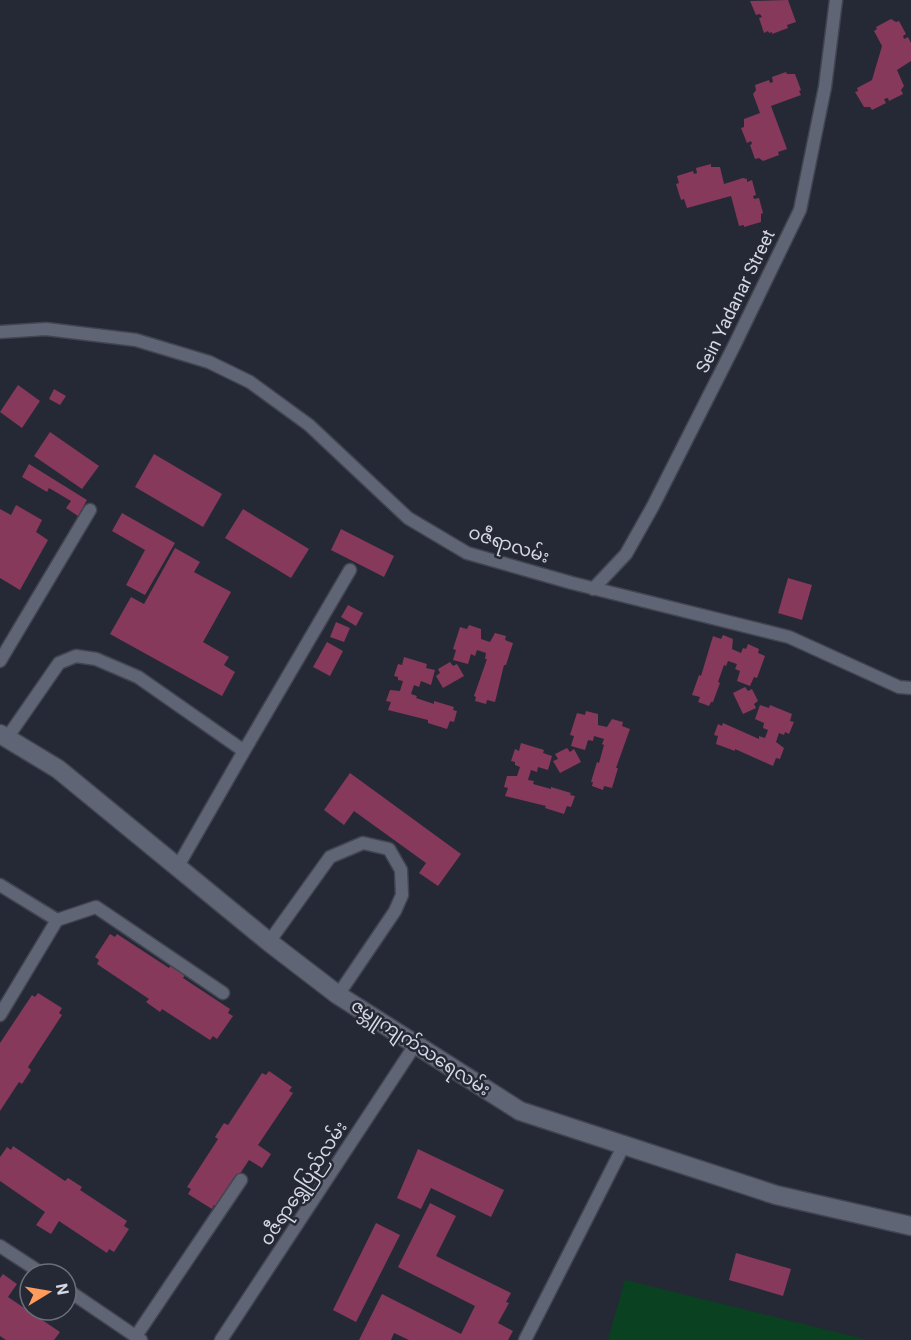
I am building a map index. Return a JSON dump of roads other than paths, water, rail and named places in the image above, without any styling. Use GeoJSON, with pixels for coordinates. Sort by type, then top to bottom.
{"type":"FeatureCollection","features":[{"type":"Feature","properties":{"kind":"main road","name":"ဇမ္ဘူကျက်သရေလမ်း"},"geometry":{"type":"LineString","coordinates":[[3,736],[58,769],[269,942],[338,994],[520,1111],[776,1195],[911,1226]]}},
{"type":"Feature","properties":{"kind":"street","name":"Sein Yadanar Street"},"geometry":{"type":"LineString","coordinates":[[593,589],[626,554],[653,506],[800,210],[825,87],[836,0]]}},
{"type":"Feature","properties":{"kind":"street","name":"ဝဇီရာလမ်း"},"geometry":{"type":"LineString","coordinates":[[0,332],[46,329],[136,340],[209,362],[250,382],[309,424],[408,519],[467,553],[593,589],[789,637],[899,687],[911,688]]}},
{"type":"Feature","properties":{"kind":"street"},"geometry":{"type":"LineString","coordinates":[[0,661],[90,510]]}},
{"type":"Feature","properties":{"kind":"street"},"geometry":{"type":"LineString","coordinates":[[178,866],[350,570]]}},
{"type":"Feature","properties":{"kind":"street"},"geometry":{"type":"LineString","coordinates":[[3,736],[59,663],[76,656],[96,659],[138,677],[244,751]]}},
{"type":"Feature","properties":{"kind":"street"},"geometry":{"type":"LineString","coordinates":[[269,942],[330,857],[363,843],[389,849],[401,870],[402,895],[395,911],[338,994]]}},
{"type":"Feature","properties":{"kind":"street"},"geometry":{"type":"LineString","coordinates":[[0,885],[57,920]]}},
{"type":"Feature","properties":{"kind":"street"},"geometry":{"type":"LineString","coordinates":[[0,1015],[57,920],[96,907],[223,993]]}},
{"type":"Feature","properties":{"kind":"street","name":"ဝဇီရာရွှေပြည်လမ်း"},"geometry":{"type":"LineString","coordinates":[[221,1340],[415,1045]]}},
{"type":"Feature","properties":{"kind":"street"},"geometry":{"type":"LineString","coordinates":[[525,1340],[624,1145]]}},
{"type":"Feature","properties":{"kind":"street"},"geometry":{"type":"LineString","coordinates":[[78,1297],[139,1338],[241,1180]]}},
{"type":"Feature","properties":{"kind":"street"},"geometry":{"type":"LineString","coordinates":[[0,1246],[25,1262]]}}]}
